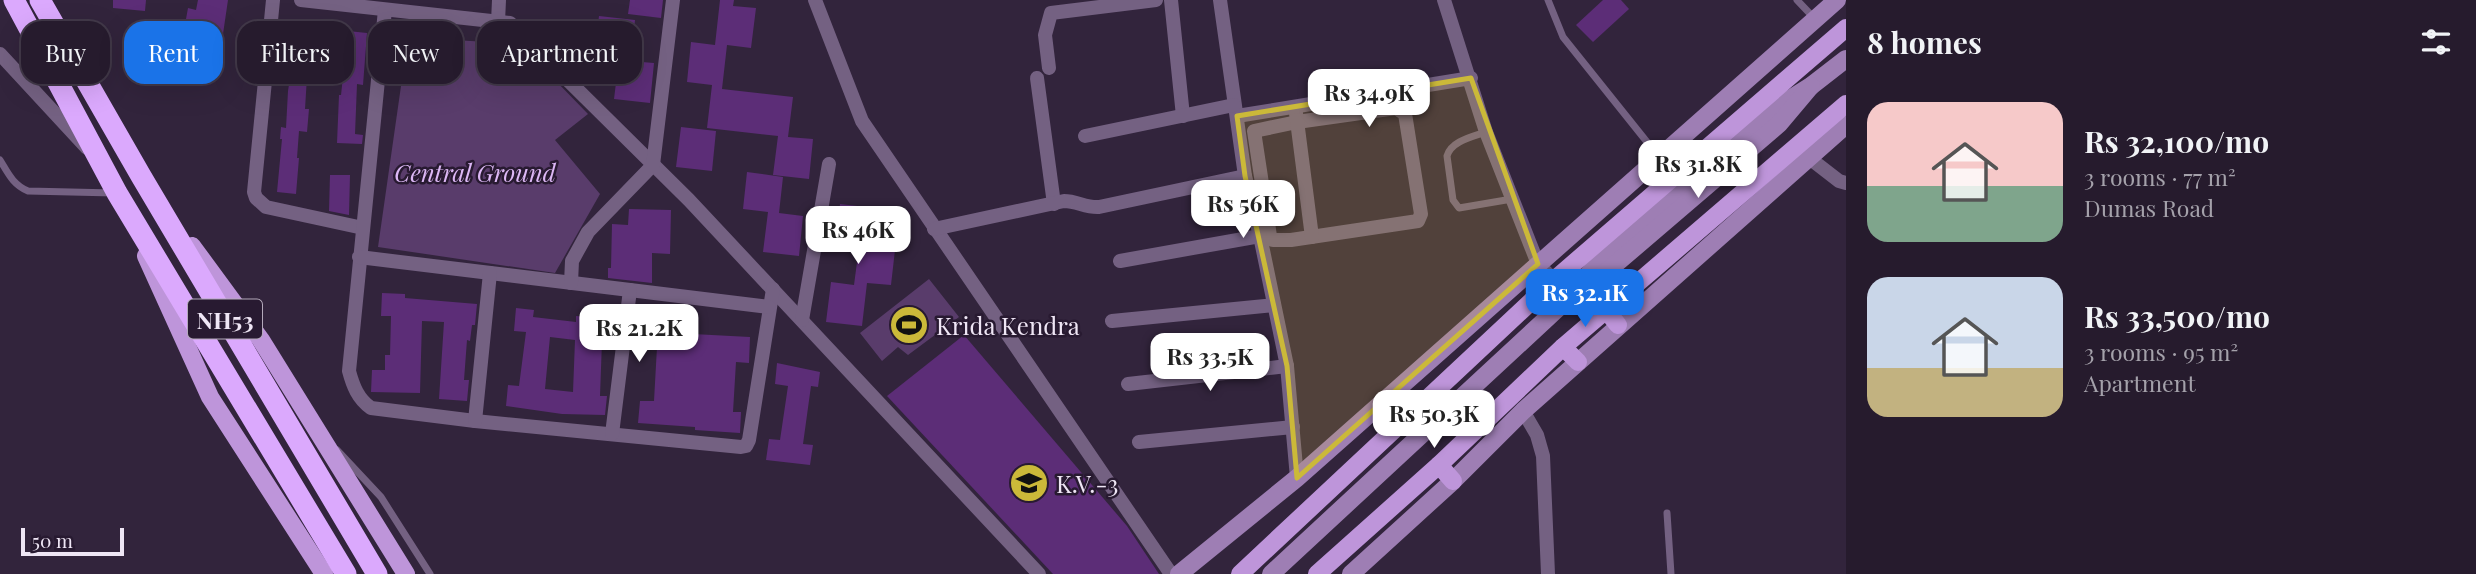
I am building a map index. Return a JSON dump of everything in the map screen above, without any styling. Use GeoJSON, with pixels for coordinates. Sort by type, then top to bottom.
{"type":"FeatureCollection","features":[{"type":"Feature","properties":{"kind":"highway","name":"NH53"},"geometry":{"type":"LineString","coordinates":[[14,0],[117,193],[346,574]]}},
{"type":"Feature","properties":{"kind":"highway","name":"NH53"},"geometry":{"type":"LineString","coordinates":[[40,0],[377,574]]}},
{"type":"Feature","properties":{"kind":"main road"},"geometry":{"type":"LineString","coordinates":[[1240,574],[1553,281],[1846,28]]}},
{"type":"Feature","properties":{"kind":"main road"},"geometry":{"type":"LineString","coordinates":[[1317,574],[1439,465],[1563,346],[1846,104]]}},
{"type":"Feature","properties":{"kind":"main road"},"geometry":{"type":"LineString","coordinates":[[324,574],[210,397],[117,193],[141,176],[261,340],[406,574]]}},
{"type":"Feature","properties":{"kind":"main road"},"geometry":{"type":"LineString","coordinates":[[1600,315],[1618,325]]}},
{"type":"Feature","properties":{"kind":"main road"},"geometry":{"type":"LineString","coordinates":[[1563,346],[1578,362]]}},
{"type":"Feature","properties":{"kind":"main road"},"geometry":{"type":"LineString","coordinates":[[1439,465],[1453,481]]}},
{"type":"Feature","properties":{"kind":"street"},"geometry":{"type":"LineString","coordinates":[[273,0],[254,192],[266,207],[363,228]]}},
{"type":"Feature","properties":{"kind":"street"},"geometry":{"type":"LineString","coordinates":[[301,0],[489,21]]}},
{"type":"Feature","properties":{"kind":"street"},"geometry":{"type":"LineString","coordinates":[[498,21],[499,0]]}},
{"type":"Feature","properties":{"kind":"street"},"geometry":{"type":"LineString","coordinates":[[571,283],[572,261],[588,232],[653,165],[673,0]]}},
{"type":"Feature","properties":{"kind":"street"},"geometry":{"type":"LineString","coordinates":[[815,0],[862,121],[1171,574]]}},
{"type":"Feature","properties":{"kind":"street"},"geometry":{"type":"LineString","coordinates":[[1054,204],[1043,73],[1045,35],[1051,13],[1156,0]]}},
{"type":"Feature","properties":{"kind":"street"},"geometry":{"type":"LineString","coordinates":[[1171,0],[1183,116]]}},
{"type":"Feature","properties":{"kind":"street"},"geometry":{"type":"LineString","coordinates":[[1220,0],[1245,176],[1287,366],[1297,478]]}},
{"type":"Feature","properties":{"kind":"street"},"geometry":{"type":"LineString","coordinates":[[1444,0],[1486,132],[1538,264],[1570,297],[1600,315]]}},
{"type":"Feature","properties":{"kind":"street"},"geometry":{"type":"LineString","coordinates":[[1179,574],[1297,478],[1837,0]]}},
{"type":"Feature","properties":{"kind":"street"},"geometry":{"type":"LineString","coordinates":[[385,10],[349,371],[352,384],[362,401],[371,408],[474,421],[746,446],[773,289]]}},
{"type":"Feature","properties":{"kind":"street"},"geometry":{"type":"LineString","coordinates":[[0,54],[104,167]]}},
{"type":"Feature","properties":{"kind":"street"},"geometry":{"type":"LineString","coordinates":[[1271,574],[1570,297],[1597,264],[1771,111],[1811,86],[1846,59]]}},
{"type":"Feature","properties":{"kind":"street"},"geometry":{"type":"LineString","coordinates":[[1085,136],[1183,116],[1295,106],[1471,78]]}},
{"type":"Feature","properties":{"kind":"street"},"geometry":{"type":"LineString","coordinates":[[571,84],[773,289],[1039,574]]}},
{"type":"Feature","properties":{"kind":"street"},"geometry":{"type":"LineString","coordinates":[[1398,90],[1401,110],[1405,114],[1421,214],[1418,221],[1276,241],[1270,236],[1253,134],[1257,130],[1385,109],[1401,110]]}},
{"type":"Feature","properties":{"kind":"street"},"geometry":{"type":"LineString","coordinates":[[1295,106],[1312,237]]}},
{"type":"Feature","properties":{"kind":"street"},"geometry":{"type":"LineString","coordinates":[[1350,574],[1618,325],[1846,125]]}},
{"type":"Feature","properties":{"kind":"street"},"geometry":{"type":"LineString","coordinates":[[1808,157],[1839,181],[1846,183]]}},
{"type":"Feature","properties":{"kind":"street"},"geometry":{"type":"LineString","coordinates":[[802,320],[829,164]]}},
{"type":"Feature","properties":{"kind":"street"},"geometry":{"type":"LineString","coordinates":[[934,229],[1073,201],[1091,208],[1099,207],[1245,176]]}},
{"type":"Feature","properties":{"kind":"street"},"geometry":{"type":"LineString","coordinates":[[1120,261],[1260,236]]}},
{"type":"Feature","properties":{"kind":"street"},"geometry":{"type":"LineString","coordinates":[[359,257],[769,307]]}},
{"type":"Feature","properties":{"kind":"street"},"geometry":{"type":"LineString","coordinates":[[474,421],[490,273]]}},
{"type":"Feature","properties":{"kind":"street"},"geometry":{"type":"LineString","coordinates":[[612,434],[630,290]]}},
{"type":"Feature","properties":{"kind":"street"},"geometry":{"type":"LineString","coordinates":[[1112,321],[1274,305]]}},
{"type":"Feature","properties":{"kind":"street"},"geometry":{"type":"LineString","coordinates":[[1128,384],[1287,366]]}},
{"type":"Feature","properties":{"kind":"street"},"geometry":{"type":"LineString","coordinates":[[1523,411],[1537,435],[1543,456],[1548,574]]}},
{"type":"Feature","properties":{"kind":"street"},"geometry":{"type":"LineString","coordinates":[[1139,442],[1293,427]]}},
{"type":"Feature","properties":{"kind":"lane"},"geometry":{"type":"LineString","coordinates":[[1548,0],[1563,37],[1660,158]]}},
{"type":"Feature","properties":{"kind":"lane"},"geometry":{"type":"LineString","coordinates":[[1797,0],[1815,19]]}},
{"type":"Feature","properties":{"kind":"lane"},"geometry":{"type":"LineString","coordinates":[[1486,132],[1452,145],[1448,150],[1453,200],[1459,208],[1511,199]]}},
{"type":"Feature","properties":{"kind":"lane"},"geometry":{"type":"LineString","coordinates":[[0,160],[12,180],[28,191],[117,193]]}},
{"type":"Feature","properties":{"kind":"lane"},"geometry":{"type":"LineString","coordinates":[[311,421],[381,497],[430,574]]}},
{"type":"Feature","properties":{"kind":"lane"},"geometry":{"type":"LineString","coordinates":[[1667,513],[1671,574]]}},
{"type":"Feature","properties":{"kind":"lane"},"geometry":{"type":"LineString","coordinates":[[299,534],[312,574]]}},
{"type":"Feature","properties":{"kind":"highlighted area"},"geometry":{"type":"Polygon","coordinates":[[[1471,78],[1538,264],[1297,478],[1287,366],[1245,176],[1237,116],[1471,78]]]}},
{"type":"Feature","properties":{"kind":"green space","name":"Central Ground"},"geometry":{"type":"Polygon","coordinates":[[[463,40],[477,41],[477,84],[559,84],[588,114],[555,140],[600,194],[555,273],[378,247],[401,84],[463,84],[463,40]]]}},
{"type":"Feature","properties":{"kind":"green space","name":"Krida Kendra"},"geometry":{"type":"Polygon","coordinates":[[[929,279],[959,317],[908,355],[898,347],[882,361],[860,333],[929,279]]]}},
{"type":"Feature","properties":{"kind":"building"},"geometry":{"type":"Polygon","coordinates":[[[113,0],[146,0],[145,11],[113,8],[113,0]]]}},
{"type":"Feature","properties":{"kind":"building"},"geometry":{"type":"Polygon","coordinates":[[[198,0],[228,0],[223,34],[223,21],[186,19],[188,8],[196,10],[198,0]]]}},
{"type":"Feature","properties":{"kind":"building"},"geometry":{"type":"Polygon","coordinates":[[[630,0],[663,0],[661,18],[628,14],[630,0]]]}},
{"type":"Feature","properties":{"kind":"building"},"geometry":{"type":"Polygon","coordinates":[[[720,0],[734,0],[733,6],[756,8],[751,48],[727,45],[722,89],[793,97],[788,137],[813,139],[809,179],[773,175],[778,136],[707,128],[712,85],[687,82],[691,42],[715,45],[720,0]]]}},
{"type":"Feature","properties":{"kind":"building"},"geometry":{"type":"Polygon","coordinates":[[[1603,0],[1621,0],[1629,9],[1593,42],[1576,25],[1603,0]]]}},
{"type":"Feature","properties":{"kind":"building"},"geometry":{"type":"Polygon","coordinates":[[[599,16],[635,20],[635,21],[598,21],[599,16]]]}},
{"type":"Feature","properties":{"kind":"building"},"geometry":{"type":"Polygon","coordinates":[[[354,32],[367,33],[363,85],[357,84],[355,134],[363,135],[362,144],[337,143],[342,84],[354,84],[354,32]]]}},
{"type":"Feature","properties":{"kind":"building"},"geometry":{"type":"Polygon","coordinates":[[[642,62],[654,63],[650,103],[614,99],[616,84],[642,84],[642,62]]]}},
{"type":"Feature","properties":{"kind":"building"},"geometry":{"type":"Polygon","coordinates":[[[289,84],[307,84],[305,109],[309,109],[307,132],[299,131],[296,194],[277,192],[281,127],[286,128],[289,84]]]}},
{"type":"Feature","properties":{"kind":"building"},"geometry":{"type":"Polygon","coordinates":[[[681,127],[716,131],[712,171],[676,167],[681,127]]]}},
{"type":"Feature","properties":{"kind":"building"},"geometry":{"type":"Polygon","coordinates":[[[747,172],[783,177],[779,213],[803,216],[799,256],[763,252],[768,212],[743,209],[747,172]]]}},
{"type":"Feature","properties":{"kind":"building"},"geometry":{"type":"Polygon","coordinates":[[[330,175],[350,175],[349,215],[329,211],[330,175]]]}},
{"type":"Feature","properties":{"kind":"building"},"geometry":{"type":"Polygon","coordinates":[[[840,204],[875,208],[870,249],[895,250],[891,285],[867,283],[862,326],[826,322],[831,282],[854,285],[859,247],[835,244],[840,204]]]}},
{"type":"Feature","properties":{"kind":"building"},"geometry":{"type":"Polygon","coordinates":[[[629,209],[671,210],[670,254],[652,253],[652,283],[608,278],[608,268],[611,268],[612,224],[628,225],[629,209]]]}},
{"type":"Feature","properties":{"kind":"building"},"geometry":{"type":"Polygon","coordinates":[[[382,293],[405,294],[405,298],[477,304],[475,325],[472,325],[470,341],[467,340],[464,380],[469,380],[467,401],[439,399],[444,322],[422,321],[420,393],[371,392],[372,370],[385,370],[385,355],[390,355],[391,316],[381,316],[382,293]]]}},
{"type":"Feature","properties":{"kind":"building"},"geometry":{"type":"Polygon","coordinates":[[[516,308],[534,310],[533,317],[576,322],[576,316],[590,317],[590,320],[616,321],[614,342],[602,341],[600,396],[607,396],[605,415],[562,414],[506,406],[508,385],[519,386],[526,332],[514,331],[516,308]],[[550,337],[545,389],[573,392],[575,340],[550,337]]]}},
{"type":"Feature","properties":{"kind":"building"},"geometry":{"type":"Polygon","coordinates":[[[648,328],[750,337],[749,363],[736,362],[733,412],[741,412],[740,433],[638,423],[640,401],[654,401],[657,347],[647,347],[648,328]]]}},
{"type":"Feature","properties":{"kind":"building","name":"K.V.-3"},"geometry":{"type":"Polygon","coordinates":[[[964,335],[1127,526],[1159,574],[1053,574],[887,396],[964,335]]]}},
{"type":"Feature","properties":{"kind":"building"},"geometry":{"type":"Polygon","coordinates":[[[777,363],[820,372],[818,387],[811,386],[803,444],[813,445],[810,465],[766,460],[769,439],[780,440],[788,386],[775,384],[777,363]]]}},
{"type":"Feature","properties":{"kind":"place","name":"Krida Kendra"},"geometry":{"type":"Point","coordinates":[909,325]}},
{"type":"Feature","properties":{"kind":"place","name":"K.V.-3"},"geometry":{"type":"Point","coordinates":[1029,483]}}]}
